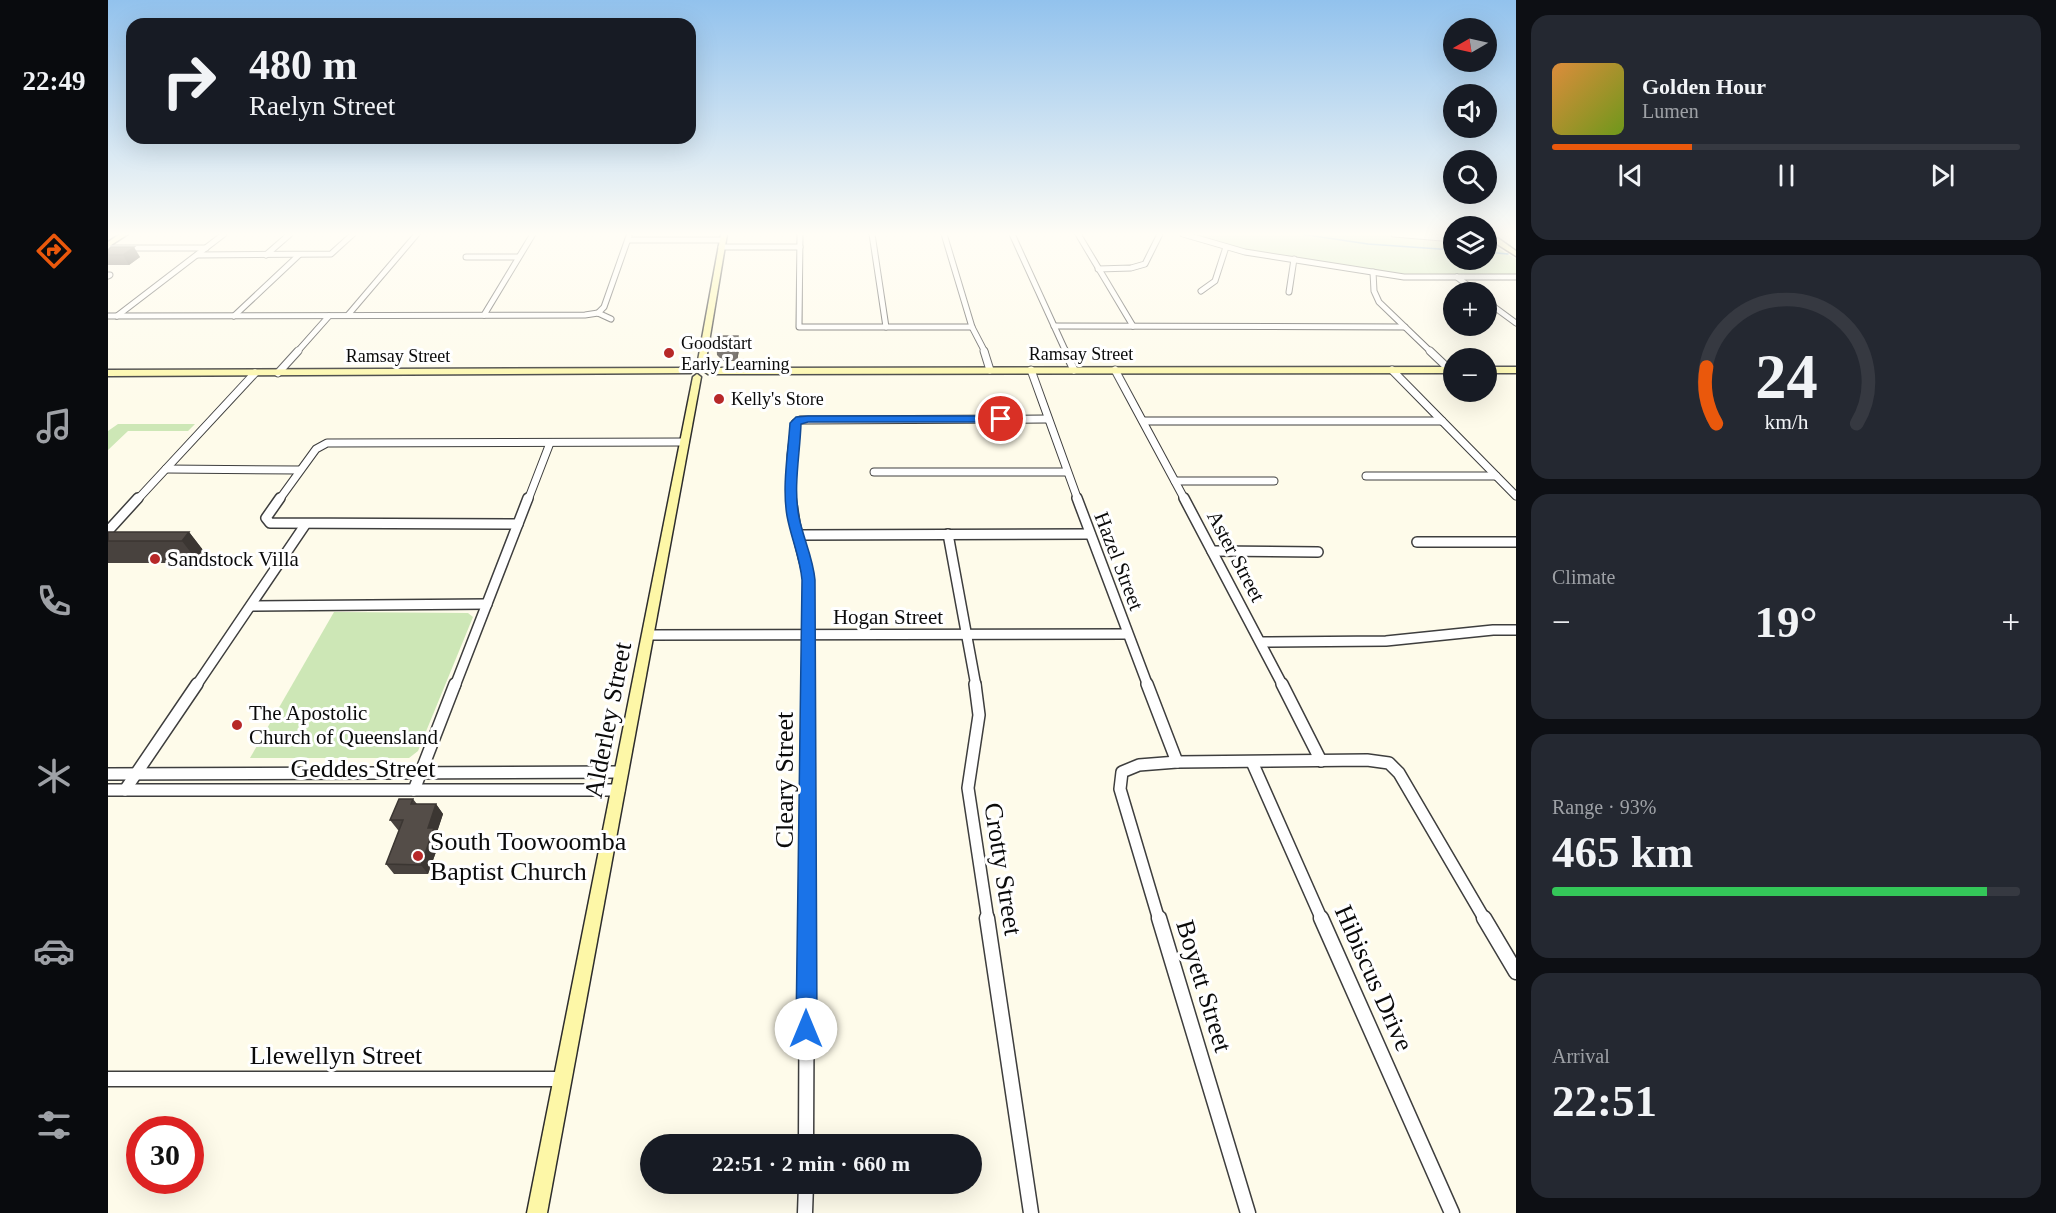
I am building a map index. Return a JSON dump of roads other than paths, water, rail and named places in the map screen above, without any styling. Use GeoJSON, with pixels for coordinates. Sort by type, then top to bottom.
{"type":"FeatureCollection","features":[{"type":"Feature","properties":{"kind":"street"},"geometry":{"type":"LineString","coordinates":[[117,316],[150,291]]}},
{"type":"Feature","properties":{"kind":"street"},"geometry":{"type":"LineString","coordinates":[[234,316],[261,291]]}},
{"type":"Feature","properties":{"kind":"street"},"geometry":{"type":"LineString","coordinates":[[348,315],[369,291]]}},
{"type":"Feature","properties":{"kind":"street"},"geometry":{"type":"LineString","coordinates":[[484,315],[498,291]]}},
{"type":"Feature","properties":{"kind":"street"},"geometry":{"type":"LineString","coordinates":[[598,313],[603,307],[609,291]]}},
{"type":"Feature","properties":{"kind":"street","name":"Alderley Street"},"geometry":{"type":"LineString","coordinates":[[537,1213],[713,291]]}},
{"type":"Feature","properties":{"kind":"street"},"geometry":{"type":"LineString","coordinates":[[798,291],[796,329],[972,327]]}},
{"type":"Feature","properties":{"kind":"street"},"geometry":{"type":"LineString","coordinates":[[881,291],[886,327]]}},
{"type":"Feature","properties":{"kind":"street"},"geometry":{"type":"LineString","coordinates":[[961,291],[972,327],[983,346],[990,370]]}},
{"type":"Feature","properties":{"kind":"street"},"geometry":{"type":"LineString","coordinates":[[1038,291],[1074,370]]}},
{"type":"Feature","properties":{"kind":"street"},"geometry":{"type":"LineString","coordinates":[[1111,291],[1133,326]]}},
{"type":"Feature","properties":{"kind":"street"},"geometry":{"type":"LineString","coordinates":[[1375,291],[1376,298],[1443,362]]}},
{"type":"Feature","properties":{"kind":"street"},"geometry":{"type":"LineString","coordinates":[[1497,309],[1516,323]]}},
{"type":"Feature","properties":{"kind":"street"},"geometry":{"type":"LineString","coordinates":[[108,316],[585,315],[598,313],[611,320]]}},
{"type":"Feature","properties":{"kind":"street"},"geometry":{"type":"LineString","coordinates":[[278,373],[329,316]]}},
{"type":"Feature","properties":{"kind":"street"},"geometry":{"type":"LineString","coordinates":[[1054,326],[1405,327]]}},
{"type":"Feature","properties":{"kind":"street","name":"Hazel Street"},"geometry":{"type":"LineString","coordinates":[[1031,370],[1127,634],[1177,762]]}},
{"type":"Feature","properties":{"kind":"street","name":"Aster Street"},"geometry":{"type":"LineString","coordinates":[[1115,370],[1261,642],[1321,760]]}},
{"type":"Feature","properties":{"kind":"street"},"geometry":{"type":"LineString","coordinates":[[1392,370],[1516,496]]}},
{"type":"Feature","properties":{"kind":"street","name":"Ramsay Street"},"geometry":{"type":"LineString","coordinates":[[108,373],[1443,370]]}},
{"type":"Feature","properties":{"kind":"street"},"geometry":{"type":"LineString","coordinates":[[1497,370],[1516,370]]}},
{"type":"Feature","properties":{"kind":"street"},"geometry":{"type":"LineString","coordinates":[[108,531],[255,373]]}},
{"type":"Feature","properties":{"kind":"street","name":"Cleary Street"},"geometry":{"type":"LineString","coordinates":[[806,1134],[809,580],[807,560],[791,505],[794,428],[800,420],[1047,419]]}},
{"type":"Feature","properties":{"kind":"street"},"geometry":{"type":"LineString","coordinates":[[1143,420],[1442,422]]}},
{"type":"Feature","properties":{"kind":"street"},"geometry":{"type":"LineString","coordinates":[[518,524],[276,524],[268,521],[267,515],[316,449],[323,444],[685,442]]}},
{"type":"Feature","properties":{"kind":"street"},"geometry":{"type":"LineString","coordinates":[[414,790],[550,443]]}},
{"type":"Feature","properties":{"kind":"street"},"geometry":{"type":"LineString","coordinates":[[166,469],[300,470]]}},
{"type":"Feature","properties":{"kind":"street"},"geometry":{"type":"LineString","coordinates":[[874,472],[1067,472]]}},
{"type":"Feature","properties":{"kind":"street"},"geometry":{"type":"LineString","coordinates":[[1366,476],[1496,477]]}},
{"type":"Feature","properties":{"kind":"street"},"geometry":{"type":"LineString","coordinates":[[1175,481],[1274,481]]}},
{"type":"Feature","properties":{"kind":"street"},"geometry":{"type":"LineString","coordinates":[[125,790],[305,525]]}},
{"type":"Feature","properties":{"kind":"street","name":"Crotty Street"},"geometry":{"type":"LineString","coordinates":[[948,534],[979,704],[979,725],[969,763],[968,788],[1031,1213]]}},
{"type":"Feature","properties":{"kind":"street"},"geometry":{"type":"LineString","coordinates":[[799,535],[1090,534]]}},
{"type":"Feature","properties":{"kind":"street"},"geometry":{"type":"LineString","coordinates":[[1417,542],[1516,542]]}},
{"type":"Feature","properties":{"kind":"street"},"geometry":{"type":"LineString","coordinates":[[1212,551],[1318,552]]}},
{"type":"Feature","properties":{"kind":"street"},"geometry":{"type":"LineString","coordinates":[[251,606],[487,604]]}},
{"type":"Feature","properties":{"kind":"street"},"geometry":{"type":"LineString","coordinates":[[1261,642],[1386,641],[1493,630],[1516,630]]}},
{"type":"Feature","properties":{"kind":"street","name":"Hogan Street"},"geometry":{"type":"LineString","coordinates":[[649,636],[1127,634]]}},
{"type":"Feature","properties":{"kind":"street"},"geometry":{"type":"LineString","coordinates":[[1177,762],[1321,760],[1389,763],[1404,782],[1516,972]]}},
{"type":"Feature","properties":{"kind":"street","name":"Boyett Street"},"geometry":{"type":"LineString","coordinates":[[1177,762],[1139,765],[1122,772],[1120,789],[1248,1213]]}},
{"type":"Feature","properties":{"kind":"street","name":"Hibiscus Drive"},"geometry":{"type":"LineString","coordinates":[[1252,762],[1452,1213]]}},
{"type":"Feature","properties":{"kind":"street","name":"Geddes Street"},"geometry":{"type":"LineString","coordinates":[[108,774],[622,772]]}},
{"type":"Feature","properties":{"kind":"street","name":"Geddes Street"},"geometry":{"type":"LineString","coordinates":[[108,790],[619,790]]}},
{"type":"Feature","properties":{"kind":"street","name":"Llewellyn Street"},"geometry":{"type":"LineString","coordinates":[[108,1079],[563,1079]]}},
{"type":"Feature","properties":{"kind":"street"},"geometry":{"type":"LineString","coordinates":[[805,1213],[806,1194]]}},
{"type":"Feature","properties":{"kind":"place","name":"Goodstart Early Learning"},"geometry":{"type":"Point","coordinates":[669,353]}},
{"type":"Feature","properties":{"kind":"place","name":"Kelly's Store"},"geometry":{"type":"Point","coordinates":[719,399]}},
{"type":"Feature","properties":{"kind":"place","name":"Sandstock Villa"},"geometry":{"type":"Point","coordinates":[155,559]}},
{"type":"Feature","properties":{"kind":"place","name":"The Apostolic Church of Queensland"},"geometry":{"type":"Point","coordinates":[237,725]}},
{"type":"Feature","properties":{"kind":"place","name":"South Toowoomba Baptist Church"},"geometry":{"type":"Point","coordinates":[418,856]}}]}
